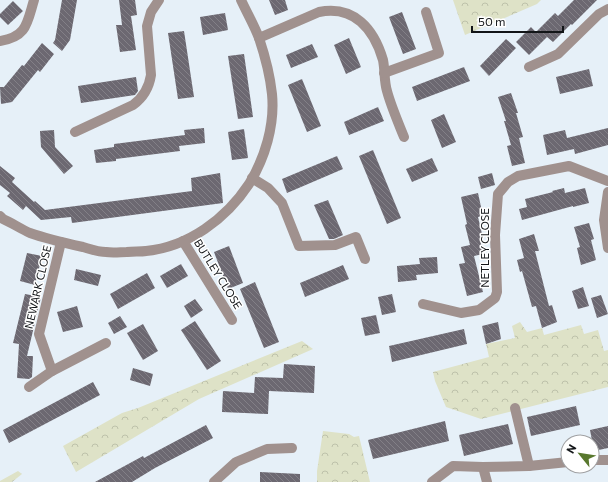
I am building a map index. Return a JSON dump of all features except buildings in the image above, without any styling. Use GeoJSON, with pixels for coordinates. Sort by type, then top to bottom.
{"type":"FeatureCollection","features":[{"type":"Feature","properties":{"kind":"street"},"geometry":{"type":"LineString","coordinates":[[0,41],[9,40],[15,37],[24,29],[34,0]]}},
{"type":"Feature","properties":{"kind":"street"},"geometry":{"type":"LineString","coordinates":[[75,132],[133,105],[146,92],[151,75],[147,26],[151,12],[159,0]]}},
{"type":"Feature","properties":{"kind":"street"},"geometry":{"type":"LineString","coordinates":[[0,216],[29,232],[61,242],[106,252],[146,251],[162,248],[197,234],[222,215],[239,198],[252,178],[266,148],[270,131],[272,95],[268,72],[259,38],[241,0]]}},
{"type":"Feature","properties":{"kind":"street"},"geometry":{"type":"LineString","coordinates":[[528,67],[558,54],[599,14],[608,9]]}},
{"type":"Feature","properties":{"kind":"street"},"geometry":{"type":"LineString","coordinates":[[259,38],[319,12],[342,12],[349,14],[362,23],[373,37],[383,61],[385,82],[388,93],[404,137]]}},
{"type":"Feature","properties":{"kind":"street"},"geometry":{"type":"LineString","coordinates":[[384,73],[439,53],[426,12]]}},
{"type":"Feature","properties":{"kind":"street","name":"NETLEY CLOSE"},"geometry":{"type":"LineString","coordinates":[[423,304],[461,313],[479,310],[495,298],[497,292],[495,235],[498,194],[508,182],[518,176],[569,166],[608,181]]}},
{"type":"Feature","properties":{"kind":"street"},"geometry":{"type":"LineString","coordinates":[[252,178],[268,188],[282,203],[299,246],[335,245],[356,237],[365,259]]}},
{"type":"Feature","properties":{"kind":"street"},"geometry":{"type":"LineString","coordinates":[[608,192],[604,220],[608,248]]}},
{"type":"Feature","properties":{"kind":"street","name":"BUTLEY CLOSE"},"geometry":{"type":"LineString","coordinates":[[183,240],[232,320]]}},
{"type":"Feature","properties":{"kind":"street","name":"NEWARK CLOSE"},"geometry":{"type":"LineString","coordinates":[[52,371],[39,334],[61,242]]}},
{"type":"Feature","properties":{"kind":"street"},"geometry":{"type":"LineString","coordinates":[[29,387],[52,371],[106,343]]}},
{"type":"Feature","properties":{"kind":"street"},"geometry":{"type":"LineString","coordinates":[[515,408],[529,466]]}},
{"type":"Feature","properties":{"kind":"street"},"geometry":{"type":"LineString","coordinates":[[214,482],[236,462],[267,449],[292,448]]}},
{"type":"Feature","properties":{"kind":"street"},"geometry":{"type":"LineString","coordinates":[[432,482],[453,466],[529,466],[560,463]]}},
{"type":"Feature","properties":{"kind":"street"},"geometry":{"type":"LineString","coordinates":[[483,467],[487,482]]}},
{"type":"Feature","properties":{"kind":"green space"},"geometry":{"type":"Polygon","coordinates":[[[453,0],[541,0],[537,4],[465,35],[453,0]]]}},
{"type":"Feature","properties":{"kind":"green space"},"geometry":{"type":"Polygon","coordinates":[[[520,322],[527,332],[542,328],[544,335],[581,325],[584,334],[598,330],[604,351],[608,350],[608,387],[481,419],[446,407],[435,381],[433,372],[489,357],[486,344],[515,338],[512,326],[520,322]]]}},
{"type":"Feature","properties":{"kind":"green space"},"geometry":{"type":"Polygon","coordinates":[[[302,341],[313,349],[199,399],[76,472],[63,446],[122,413],[138,408],[302,341]]]}},
{"type":"Feature","properties":{"kind":"green space"},"geometry":{"type":"Polygon","coordinates":[[[323,431],[349,434],[354,437],[359,436],[370,482],[317,482],[317,471],[323,431]]]}},
{"type":"Feature","properties":{"kind":"green space"},"geometry":{"type":"Polygon","coordinates":[[[18,471],[22,474],[12,482],[0,482],[0,481],[18,471]]]}}]}
